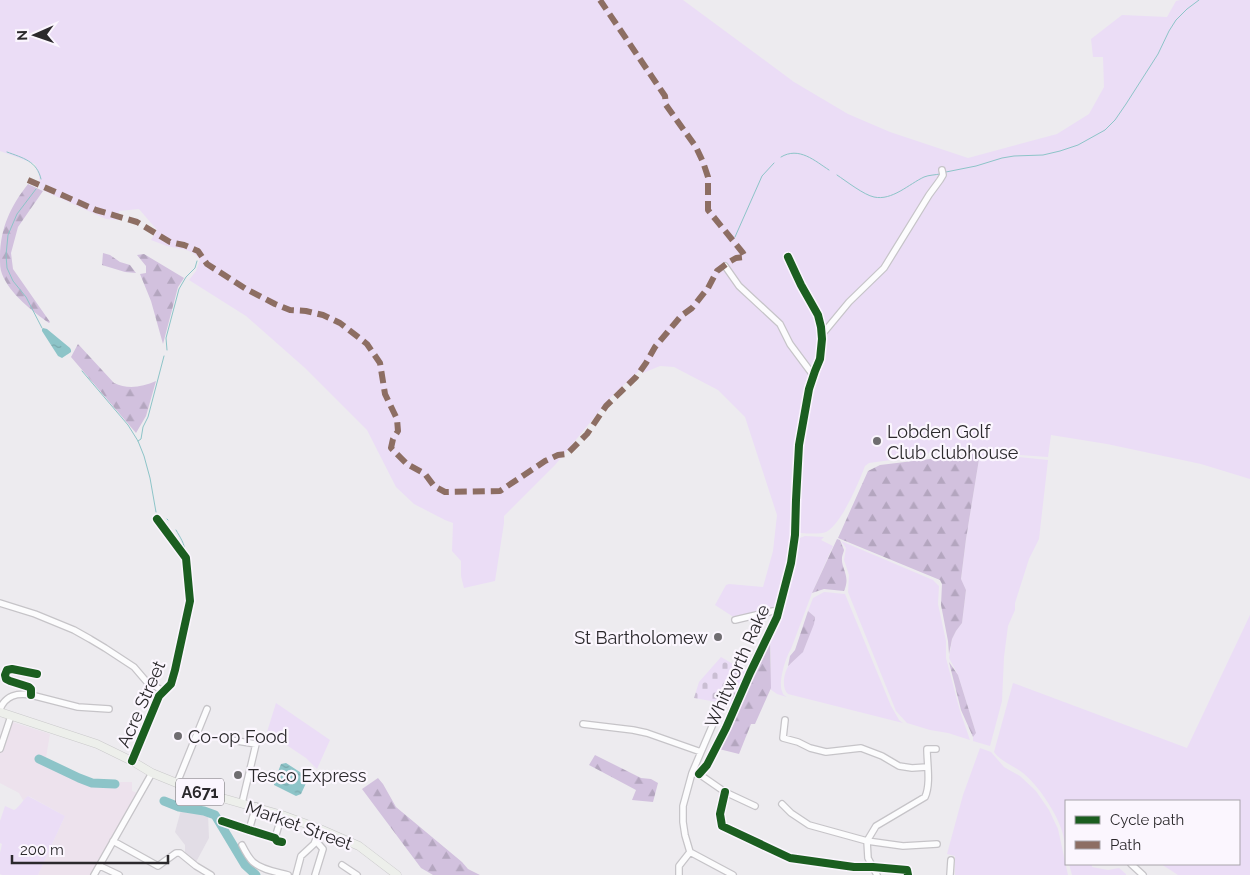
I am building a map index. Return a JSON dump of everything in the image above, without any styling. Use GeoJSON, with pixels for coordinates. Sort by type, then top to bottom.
{"type":"FeatureCollection","features":[{"type":"Feature","properties":{"kind":"main road","name":"Market Street"},"geometry":{"type":"LineString","coordinates":[[0,711],[97,744],[152,773],[177,783],[220,798],[256,806],[320,829],[359,846],[396,875]]}},
{"type":"Feature","properties":{"kind":"street"},"geometry":{"type":"LineString","coordinates":[[822,334],[853,298],[884,268],[940,180],[942,170]]}},
{"type":"Feature","properties":{"kind":"street"},"geometry":{"type":"LineString","coordinates":[[788,257],[818,315],[822,334]]}},
{"type":"Feature","properties":{"kind":"street"},"geometry":{"type":"LineString","coordinates":[[725,266],[739,286],[780,324],[790,344],[813,375]]}},
{"type":"Feature","properties":{"kind":"street","name":"Whitworth Rake"},"geometry":{"type":"LineString","coordinates":[[699,774],[707,765],[722,737],[779,612],[796,534],[796,500],[800,445],[809,389],[820,359],[822,334]]}},
{"type":"Feature","properties":{"kind":"street","name":"Acre Street"},"geometry":{"type":"LineString","coordinates":[[132,762],[159,696],[170,684],[175,670],[190,601],[186,558],[157,519]]}},
{"type":"Feature","properties":{"kind":"street"},"geometry":{"type":"LineString","coordinates":[[0,603],[35,614],[74,630],[134,667],[146,681],[164,691]]}},
{"type":"Feature","properties":{"kind":"street"},"geometry":{"type":"LineString","coordinates":[[735,620],[773,611],[779,612]]}},
{"type":"Feature","properties":{"kind":"street"},"geometry":{"type":"LineString","coordinates":[[30,695],[31,689],[29,687],[6,679],[6,672],[7,670],[12,670],[37,674]]}},
{"type":"Feature","properties":{"kind":"street"},"geometry":{"type":"LineString","coordinates":[[0,711],[5,700],[12,696],[24,694],[78,707],[109,709]]}},
{"type":"Feature","properties":{"kind":"street"},"geometry":{"type":"LineString","coordinates":[[177,783],[207,709]]}},
{"type":"Feature","properties":{"kind":"street"},"geometry":{"type":"LineString","coordinates":[[0,749],[11,716]]}},
{"type":"Feature","properties":{"kind":"street"},"geometry":{"type":"LineString","coordinates":[[716,717],[692,773],[682,814],[690,852],[733,875]]}},
{"type":"Feature","properties":{"kind":"street"},"geometry":{"type":"LineString","coordinates":[[785,720],[783,738],[810,748],[826,752],[861,748],[882,756],[899,766],[912,768],[927,767]]}},
{"type":"Feature","properties":{"kind":"street"},"geometry":{"type":"LineString","coordinates":[[583,724],[640,731],[701,752]]}},
{"type":"Feature","properties":{"kind":"street"},"geometry":{"type":"LineString","coordinates":[[231,740],[256,744],[242,803]]}},
{"type":"Feature","properties":{"kind":"street"},"geometry":{"type":"LineString","coordinates":[[877,875],[868,858],[867,841],[876,826],[925,797],[927,791],[926,749],[936,749]]}},
{"type":"Feature","properties":{"kind":"street"},"geometry":{"type":"LineString","coordinates":[[94,875],[152,773]]}},
{"type":"Feature","properties":{"kind":"street"},"geometry":{"type":"LineString","coordinates":[[692,773],[699,774],[725,792],[755,806]]}},
{"type":"Feature","properties":{"kind":"street"},"geometry":{"type":"LineString","coordinates":[[725,792],[720,814],[722,826],[790,858],[854,867],[907,870],[908,875]]}},
{"type":"Feature","properties":{"kind":"street"},"geometry":{"type":"LineString","coordinates":[[782,804],[791,813],[809,825],[867,841],[903,846],[937,844]]}},
{"type":"Feature","properties":{"kind":"street"},"geometry":{"type":"LineString","coordinates":[[249,830],[256,806]]}},
{"type":"Feature","properties":{"kind":"street"},"geometry":{"type":"LineString","coordinates":[[275,838],[282,815]]}},
{"type":"Feature","properties":{"kind":"street"},"geometry":{"type":"LineString","coordinates":[[222,821],[282,842]]}},
{"type":"Feature","properties":{"kind":"street"},"geometry":{"type":"LineString","coordinates":[[296,875],[301,856],[316,841],[320,829]]}},
{"type":"Feature","properties":{"kind":"street"},"geometry":{"type":"LineString","coordinates":[[113,841],[158,866],[176,853],[180,853],[211,875]]}},
{"type":"Feature","properties":{"kind":"street"},"geometry":{"type":"LineString","coordinates":[[315,875],[323,849],[316,841]]}},
{"type":"Feature","properties":{"kind":"street"},"geometry":{"type":"LineString","coordinates":[[242,845],[256,864],[288,875]]}},
{"type":"Feature","properties":{"kind":"street"},"geometry":{"type":"LineString","coordinates":[[679,875],[679,866],[690,852]]}},
{"type":"Feature","properties":{"kind":"street"},"geometry":{"type":"LineString","coordinates":[[950,875],[951,860]]}},
{"type":"Feature","properties":{"kind":"street"},"geometry":{"type":"LineString","coordinates":[[342,865],[357,875]]}},
{"type":"Feature","properties":{"kind":"street"},"geometry":{"type":"LineString","coordinates":[[1132,865],[1144,875]]}},
{"type":"Feature","properties":{"kind":"street"},"geometry":{"type":"LineString","coordinates":[[100,866],[119,875]]}},
{"type":"Feature","properties":{"kind":"shaded area"},"geometry":{"type":"Polygon","coordinates":[[[6,720],[50,734],[45,763],[80,780],[99,785],[132,782],[132,791],[137,793],[91,875],[38,875],[65,816],[29,796],[23,800],[19,793],[0,783],[0,737],[6,720]]]}},
{"type":"Feature","properties":{"kind":"shaded area"},"geometry":{"type":"Polygon","coordinates":[[[181,810],[208,814],[209,838],[196,862],[185,854],[185,845],[175,832],[181,810]]]}},
{"type":"Feature","properties":{"kind":"green space"},"geometry":{"type":"Polygon","coordinates":[[[0,0],[683,0],[794,82],[848,114],[890,132],[968,158],[1057,134],[1089,114],[1104,87],[1103,57],[1093,57],[1091,39],[1122,15],[1167,17],[1176,1],[1180,0],[1250,0],[1250,479],[1201,464],[1107,444],[1051,435],[1048,457],[954,452],[948,450],[869,463],[865,466],[854,492],[832,528],[826,532],[809,534],[791,532],[783,590],[777,608],[735,618],[715,605],[726,585],[763,587],[773,551],[777,515],[745,417],[718,390],[674,367],[660,366],[643,373],[640,370],[612,396],[555,465],[504,516],[495,581],[464,588],[461,576],[461,561],[452,551],[453,523],[414,504],[396,487],[367,430],[305,368],[246,316],[189,280],[196,271],[200,260],[193,253],[151,240],[157,230],[139,209],[119,211],[118,220],[106,219],[40,189],[39,176],[35,164],[0,151],[0,0]]]}},
{"type":"Feature","properties":{"kind":"green space"},"geometry":{"type":"Polygon","coordinates":[[[28,184],[43,191],[18,227],[11,253],[13,269],[49,323],[16,295],[10,288],[0,268],[0,247],[7,219],[16,201],[28,184]]]}},
{"type":"Feature","properties":{"kind":"green space"},"geometry":{"type":"Polygon","coordinates":[[[103,253],[130,265],[136,273],[125,272],[102,265],[103,253]]]}},
{"type":"Feature","properties":{"kind":"green space"},"geometry":{"type":"Polygon","coordinates":[[[144,254],[184,278],[178,287],[163,344],[151,301],[140,274],[146,273],[146,266],[137,255],[144,254]]]}},
{"type":"Feature","properties":{"kind":"green space"},"geometry":{"type":"Polygon","coordinates":[[[78,344],[114,383],[135,387],[156,381],[146,416],[136,433],[71,357],[78,344]]]}},
{"type":"Feature","properties":{"kind":"green space"},"geometry":{"type":"Polygon","coordinates":[[[980,453],[1048,460],[1039,539],[1029,559],[1015,603],[1015,610],[1008,626],[1004,657],[1002,701],[990,746],[973,741],[976,733],[958,675],[949,658],[952,639],[962,623],[966,590],[961,580],[980,453]]]}},
{"type":"Feature","properties":{"kind":"green space"},"geometry":{"type":"Polygon","coordinates":[[[980,453],[961,579],[966,590],[962,623],[952,639],[949,654],[941,605],[942,584],[940,580],[838,538],[868,471],[880,465],[980,453]]]}},
{"type":"Feature","properties":{"kind":"green space"},"geometry":{"type":"Polygon","coordinates":[[[805,536],[824,537],[821,540],[833,546],[812,593],[785,663],[781,687],[783,694],[787,697],[777,694],[770,689],[770,637],[782,609],[797,539],[805,536]]]}},
{"type":"Feature","properties":{"kind":"green space"},"geometry":{"type":"Polygon","coordinates":[[[837,539],[840,540],[844,550],[842,562],[846,586],[844,591],[824,589],[812,593],[837,539]]]}},
{"type":"Feature","properties":{"kind":"green space"},"geometry":{"type":"Polygon","coordinates":[[[841,541],[933,580],[939,586],[938,604],[946,641],[946,658],[970,740],[907,723],[896,711],[848,592],[849,575],[844,560],[846,548],[841,541]]]}},
{"type":"Feature","properties":{"kind":"green space"},"geometry":{"type":"Polygon","coordinates":[[[824,592],[845,594],[891,706],[899,720],[903,723],[788,694],[784,688],[784,680],[789,665],[803,651],[815,617],[808,611],[813,598],[824,592]]]}},
{"type":"Feature","properties":{"kind":"green space"},"geometry":{"type":"Polygon","coordinates":[[[808,611],[815,617],[814,624],[803,652],[788,666],[790,656],[795,650],[808,611]]]}},
{"type":"Feature","properties":{"kind":"green space"},"geometry":{"type":"Polygon","coordinates":[[[1250,615],[1250,875],[1178,875],[1163,865],[1240,865],[1240,800],[1065,800],[1065,846],[1059,824],[1051,807],[1040,792],[1029,778],[994,752],[1013,683],[1187,748],[1250,615]]]}},
{"type":"Feature","properties":{"kind":"green space"},"geometry":{"type":"Polygon","coordinates":[[[770,637],[771,688],[755,724],[751,724],[739,754],[719,749],[770,637]]]}},
{"type":"Feature","properties":{"kind":"green space"},"geometry":{"type":"Polygon","coordinates":[[[721,657],[748,673],[734,705],[694,698],[699,682],[721,657]]]}},
{"type":"Feature","properties":{"kind":"green space"},"geometry":{"type":"Polygon","coordinates":[[[949,662],[958,675],[976,733],[973,737],[961,710],[949,662]]]}},
{"type":"Feature","properties":{"kind":"green space"},"geometry":{"type":"Polygon","coordinates":[[[276,703],[330,740],[317,769],[306,758],[267,732],[276,703]]]}},
{"type":"Feature","properties":{"kind":"green space"},"geometry":{"type":"Polygon","coordinates":[[[980,748],[991,752],[1004,767],[1020,776],[1036,791],[1049,810],[1058,829],[1068,875],[955,875],[955,856],[947,854],[963,795],[980,748]]]}},
{"type":"Feature","properties":{"kind":"green space"},"geometry":{"type":"Polygon","coordinates":[[[595,755],[641,778],[651,779],[658,783],[653,802],[632,800],[636,790],[589,765],[595,755]]]}},
{"type":"Feature","properties":{"kind":"green space"},"geometry":{"type":"Polygon","coordinates":[[[378,778],[396,807],[468,869],[480,875],[433,875],[421,868],[362,789],[378,778]]]}},
{"type":"Feature","properties":{"kind":"green space"},"geometry":{"type":"Polygon","coordinates":[[[28,796],[65,816],[38,875],[2,875],[0,874],[2,844],[0,843],[0,821],[5,806],[14,810],[28,796]]]}},
{"type":"Feature","properties":{"kind":"green space"},"geometry":{"type":"Polygon","coordinates":[[[1069,865],[1092,865],[1092,867],[1108,870],[1119,868],[1126,874],[1126,875],[1072,875],[1069,865]]]}},
{"type":"Feature","properties":{"kind":"water"},"geometry":{"type":"Polygon","coordinates":[[[43,328],[47,329],[70,348],[71,352],[62,358],[58,356],[42,331],[43,328]]]}},
{"type":"Feature","properties":{"kind":"water"},"geometry":{"type":"Polygon","coordinates":[[[286,763],[306,776],[307,781],[301,794],[296,796],[274,785],[281,764],[286,763]]]}},
{"type":"Feature","properties":{"kind":"waterway"},"geometry":{"type":"LineString","coordinates":[[946,172],[1002,158],[1043,155],[1060,151],[1078,145],[1105,130],[1126,104],[1158,54],[1176,20],[1199,0]]}},
{"type":"Feature","properties":{"kind":"waterway"},"geometry":{"type":"LineString","coordinates":[[7,152],[24,158],[33,164],[41,179]]}},
{"type":"Feature","properties":{"kind":"waterway"},"geometry":{"type":"LineString","coordinates":[[781,157],[794,153],[800,154],[829,170]]}},
{"type":"Feature","properties":{"kind":"waterway"},"geometry":{"type":"LineString","coordinates":[[735,237],[762,176],[774,163]]}},
{"type":"Feature","properties":{"kind":"waterway"},"geometry":{"type":"LineString","coordinates":[[837,175],[865,194],[881,198],[894,194],[924,177],[940,174]]}},
{"type":"Feature","properties":{"kind":"waterway"},"geometry":{"type":"LineString","coordinates":[[36,189],[17,214],[8,235],[6,255],[7,268],[13,281],[26,297],[42,328]]}},
{"type":"Feature","properties":{"kind":"waterway"},"geometry":{"type":"LineString","coordinates":[[167,350],[166,338],[179,289],[186,277],[195,268],[197,261]]}},
{"type":"Feature","properties":{"kind":"waterway"},"geometry":{"type":"LineString","coordinates":[[138,441],[141,439],[143,427],[148,417],[164,356]]}},
{"type":"Feature","properties":{"kind":"waterway"},"geometry":{"type":"LineString","coordinates":[[82,371],[128,425],[138,441],[150,478],[156,512]]}},
{"type":"Feature","properties":{"kind":"waterway"},"geometry":{"type":"LineString","coordinates":[[176,530],[183,543],[185,552]]}},
{"type":"Feature","properties":{"kind":"waterway"},"geometry":{"type":"LineString","coordinates":[[39,759],[92,783],[115,784]]}},
{"type":"Feature","properties":{"kind":"waterway"},"geometry":{"type":"LineString","coordinates":[[164,801],[179,807],[204,811],[215,815],[245,865],[256,875]]}},
{"type":"Feature","properties":{"kind":"marked path"},"geometry":{"type":"LineString","coordinates":[[28,180],[96,210],[137,222],[170,242],[198,251],[207,264],[246,289],[275,304],[290,310],[323,315],[340,323],[367,344],[380,363],[385,394],[397,419],[398,431],[393,439],[391,448],[407,464],[425,474],[434,486],[445,492],[500,491],[545,461],[558,455],[567,454],[587,434],[606,406],[636,377],[655,347],[708,288],[717,271],[736,258],[745,257],[708,210],[708,177],[696,147],[666,105],[665,96],[600,0]]}},
{"type":"Feature","properties":{"kind":"cycle path"},"geometry":{"type":"LineString","coordinates":[[699,774],[707,765],[726,728],[777,617],[791,563],[795,535],[799,445],[809,389],[820,359],[822,339],[818,315],[788,257]]}},
{"type":"Feature","properties":{"kind":"cycle path"},"geometry":{"type":"LineString","coordinates":[[132,761],[159,696],[171,684],[190,601],[186,558],[157,519]]}},
{"type":"Feature","properties":{"kind":"cycle path"},"geometry":{"type":"LineString","coordinates":[[31,695],[29,687],[10,681],[6,679],[5,675],[7,670],[12,669],[37,674]]}},
{"type":"Feature","properties":{"kind":"cycle path"},"geometry":{"type":"LineString","coordinates":[[725,792],[720,814],[722,826],[790,858],[854,867],[907,870],[908,875]]}},
{"type":"Feature","properties":{"kind":"cycle path"},"geometry":{"type":"LineString","coordinates":[[222,821],[282,842]]}},
{"type":"Feature","properties":{"kind":"place","name":"Lobden Golf Club clubhouse"},"geometry":{"type":"Point","coordinates":[877,441]}},
{"type":"Feature","properties":{"kind":"place","name":"St Bartholomew"},"geometry":{"type":"Point","coordinates":[718,637]}},
{"type":"Feature","properties":{"kind":"place","name":"Co-op Food"},"geometry":{"type":"Point","coordinates":[178,736]}},
{"type":"Feature","properties":{"kind":"place","name":"Tesco Express"},"geometry":{"type":"Point","coordinates":[238,775]}}]}
